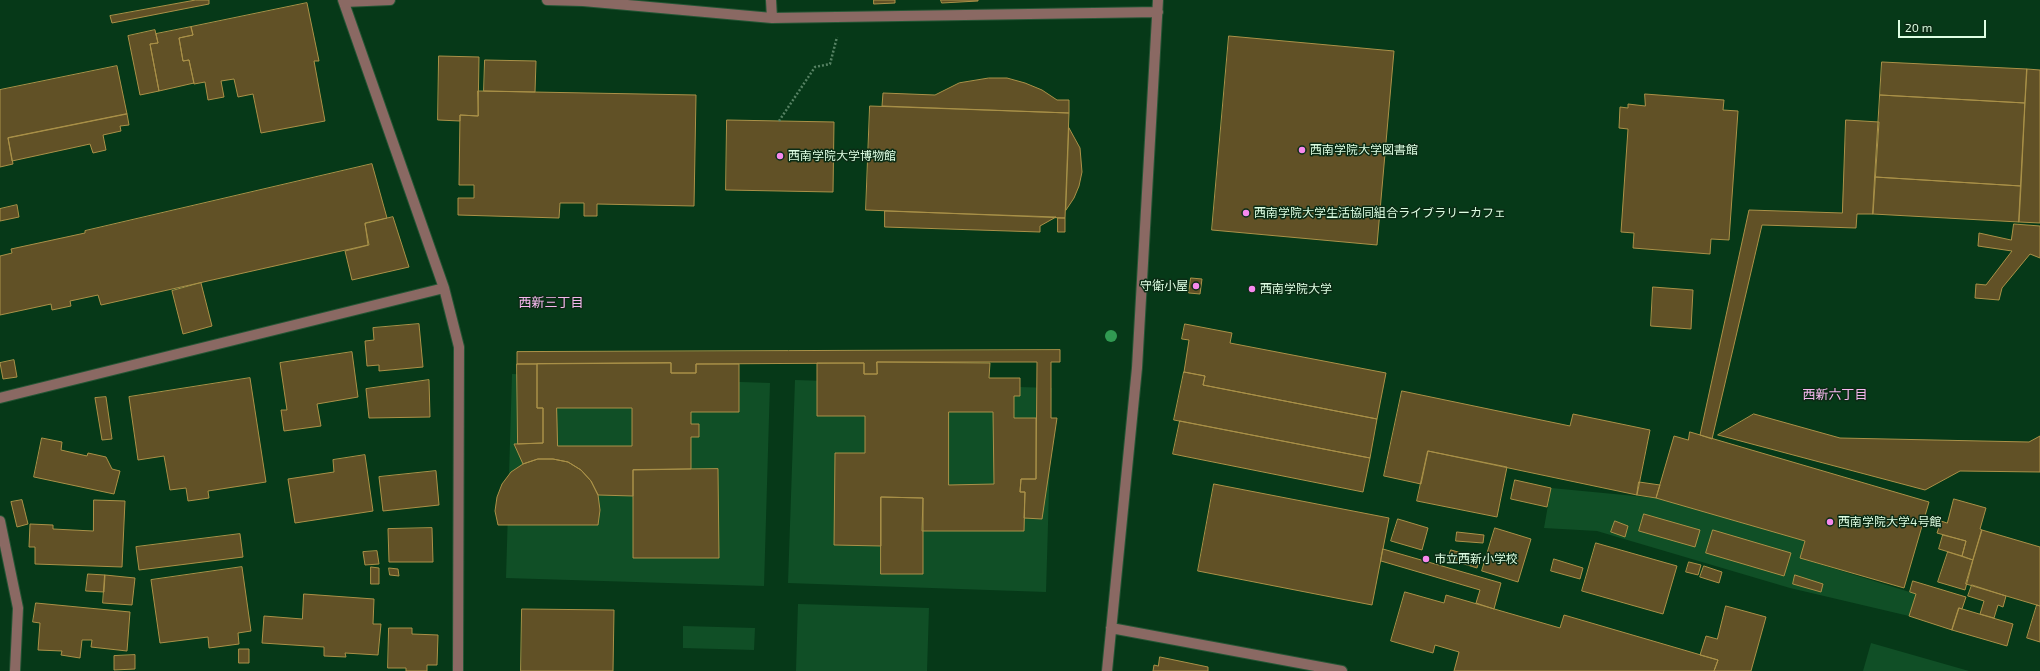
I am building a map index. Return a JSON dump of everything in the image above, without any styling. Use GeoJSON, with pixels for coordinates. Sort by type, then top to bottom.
{"type":"FeatureCollection","features":[{"type":"Feature","properties":{"kind":"street"},"geometry":{"type":"LineString","coordinates":[[390,0],[344,1],[444,288],[460,347],[458,671]]}},
{"type":"Feature","properties":{"kind":"street"},"geometry":{"type":"LineString","coordinates":[[547,0],[583,1],[772,18],[1158,12]]}},
{"type":"Feature","properties":{"kind":"street"},"geometry":{"type":"LineString","coordinates":[[771,0],[772,18]]}},
{"type":"Feature","properties":{"kind":"street"},"geometry":{"type":"LineString","coordinates":[[1107,671],[1137,368],[1158,0]]}},
{"type":"Feature","properties":{"kind":"street"},"geometry":{"type":"LineString","coordinates":[[0,398],[444,288]]}},
{"type":"Feature","properties":{"kind":"street"},"geometry":{"type":"LineString","coordinates":[[0,521],[18,608],[15,671]]}},
{"type":"Feature","properties":{"kind":"street"},"geometry":{"type":"LineString","coordinates":[[1111,628],[1342,671]]}},
{"type":"Feature","properties":{"kind":"path"},"geometry":{"type":"LineString","coordinates":[[779,121],[815,67],[830,64],[837,42],[837,17]]}},
{"type":"Feature","properties":{"kind":"green space"},"geometry":{"type":"Polygon","coordinates":[[[512,374],[770,383],[764,586],[506,578],[512,374]]]}},
{"type":"Feature","properties":{"kind":"green space"},"geometry":{"type":"Polygon","coordinates":[[[795,380],[1052,388],[1046,592],[788,583],[795,380]]]}},
{"type":"Feature","properties":{"kind":"green space"},"geometry":{"type":"Polygon","coordinates":[[[1551,488],[1656,498],[1805,541],[1800,558],[1916,594],[1909,616],[1790,588],[1597,531],[1544,528],[1551,488]]]}},
{"type":"Feature","properties":{"kind":"green space"},"geometry":{"type":"Polygon","coordinates":[[[798,604],[929,608],[927,671],[796,671],[798,604]]]}},
{"type":"Feature","properties":{"kind":"green space"},"geometry":{"type":"Polygon","coordinates":[[[683,626],[755,628],[754,650],[683,648],[683,626]]]}},
{"type":"Feature","properties":{"kind":"green space"},"geometry":{"type":"Polygon","coordinates":[[[1871,643],[1969,671],[1863,671],[1871,643]]]}},
{"type":"Feature","properties":{"kind":"building"},"geometry":{"type":"Polygon","coordinates":[[[196,0],[209,0],[209,4],[112,23],[110,16],[196,0]]]}},
{"type":"Feature","properties":{"kind":"building"},"geometry":{"type":"Polygon","coordinates":[[[874,0],[895,0],[895,3],[874,4],[874,0]]]}},
{"type":"Feature","properties":{"kind":"building"},"geometry":{"type":"Polygon","coordinates":[[[941,0],[978,0],[978,1],[942,3],[941,0]]]}},
{"type":"Feature","properties":{"kind":"building"},"geometry":{"type":"Polygon","coordinates":[[[307,3],[319,61],[314,61],[325,121],[261,133],[253,94],[238,97],[234,79],[221,81],[224,97],[208,100],[205,82],[194,84],[189,60],[183,61],[179,38],[193,35],[191,27],[307,3]]]}},
{"type":"Feature","properties":{"kind":"building"},"geometry":{"type":"Polygon","coordinates":[[[191,27],[193,35],[179,38],[183,61],[189,60],[194,83],[159,91],[150,44],[158,43],[156,34],[191,27]]]}},
{"type":"Feature","properties":{"kind":"building"},"geometry":{"type":"Polygon","coordinates":[[[155,30],[158,43],[150,44],[159,91],[140,95],[128,36],[155,30]]]}},
{"type":"Feature","properties":{"kind":"building","name":"西南学院大学図書館"},"geometry":{"type":"Polygon","coordinates":[[[1229,36],[1394,51],[1377,245],[1212,230],[1229,36]]]}},
{"type":"Feature","properties":{"kind":"building"},"geometry":{"type":"Polygon","coordinates":[[[439,56],[479,57],[478,116],[460,115],[460,121],[438,120],[439,56]]]}},
{"type":"Feature","properties":{"kind":"building"},"geometry":{"type":"Polygon","coordinates":[[[485,60],[536,61],[535,92],[484,91],[485,60]]]}},
{"type":"Feature","properties":{"kind":"building"},"geometry":{"type":"Polygon","coordinates":[[[1882,62],[2027,69],[2025,103],[1880,95],[1882,62]]]}},
{"type":"Feature","properties":{"kind":"building"},"geometry":{"type":"Polygon","coordinates":[[[117,66],[127,114],[8,138],[13,164],[0,167],[0,90],[117,66]]]}},
{"type":"Feature","properties":{"kind":"building"},"geometry":{"type":"Polygon","coordinates":[[[2027,69],[2040,70],[2040,223],[2019,222],[2027,69]]]}},
{"type":"Feature","properties":{"kind":"building"},"geometry":{"type":"Polygon","coordinates":[[[989,78],[1007,78],[1042,90],[1057,100],[1069,100],[1069,113],[882,106],[883,93],[935,95],[959,83],[989,78]]]}},
{"type":"Feature","properties":{"kind":"building"},"geometry":{"type":"Polygon","coordinates":[[[478,91],[696,95],[694,206],[597,204],[597,216],[584,216],[584,203],[560,203],[559,218],[458,215],[458,198],[474,198],[474,185],[459,185],[460,115],[478,116],[478,91]]]}},
{"type":"Feature","properties":{"kind":"building"},"geometry":{"type":"Polygon","coordinates":[[[1645,94],[1724,100],[1723,110],[1738,111],[1729,240],[1711,239],[1710,254],[1633,248],[1634,233],[1621,232],[1628,129],[1619,128],[1620,107],[1628,108],[1628,104],[1645,106],[1645,94]]]}},
{"type":"Feature","properties":{"kind":"building"},"geometry":{"type":"Polygon","coordinates":[[[1880,95],[2025,103],[2021,186],[1875,177],[1880,95]]]}},
{"type":"Feature","properties":{"kind":"building"},"geometry":{"type":"Polygon","coordinates":[[[870,106],[1069,113],[1065,218],[866,210],[870,106]]]}},
{"type":"Feature","properties":{"kind":"building"},"geometry":{"type":"Polygon","coordinates":[[[127,114],[129,125],[120,126],[121,131],[103,135],[106,150],[93,153],[90,144],[12,161],[8,138],[127,114]]]}},
{"type":"Feature","properties":{"kind":"building","name":"西南学院大学博物館"},"geometry":{"type":"Polygon","coordinates":[[[727,120],[834,122],[833,192],[726,190],[727,120]]]}},
{"type":"Feature","properties":{"kind":"building"},"geometry":{"type":"Polygon","coordinates":[[[1846,120],[1879,122],[1873,214],[1857,214],[1856,228],[1762,225],[1712,439],[1700,435],[1749,210],[1842,213],[1846,120]]]}},
{"type":"Feature","properties":{"kind":"building"},"geometry":{"type":"Polygon","coordinates":[[[1069,128],[1080,148],[1082,172],[1079,186],[1074,198],[1066,210],[1069,128]]]}},
{"type":"Feature","properties":{"kind":"building"},"geometry":{"type":"Polygon","coordinates":[[[372,164],[387,218],[365,223],[368,245],[101,305],[98,295],[70,301],[71,306],[52,310],[51,304],[0,315],[0,256],[12,253],[11,249],[85,233],[85,231],[372,164]]]}},
{"type":"Feature","properties":{"kind":"building"},"geometry":{"type":"Polygon","coordinates":[[[1875,177],[2021,186],[2019,222],[1873,214],[1875,177]]]}},
{"type":"Feature","properties":{"kind":"building"},"geometry":{"type":"Polygon","coordinates":[[[17,205],[19,217],[0,221],[0,209],[17,205]]]}},
{"type":"Feature","properties":{"kind":"building"},"geometry":{"type":"Polygon","coordinates":[[[885,211],[1056,217],[1040,226],[1040,232],[885,227],[885,211]]]}},
{"type":"Feature","properties":{"kind":"building"},"geometry":{"type":"Polygon","coordinates":[[[393,217],[409,267],[352,280],[345,251],[369,245],[365,224],[393,217]]]}},
{"type":"Feature","properties":{"kind":"building"},"geometry":{"type":"Polygon","coordinates":[[[1058,218],[1065,218],[1065,232],[1058,232],[1058,218]]]}},
{"type":"Feature","properties":{"kind":"building"},"geometry":{"type":"Polygon","coordinates":[[[2014,224],[2040,226],[2040,258],[2030,254],[2002,288],[1999,300],[1975,298],[1976,284],[1986,285],[2012,251],[1978,246],[1979,233],[2011,240],[2014,224]]]}},
{"type":"Feature","properties":{"kind":"building","name":"守衛小屋"},"geometry":{"type":"Polygon","coordinates":[[[1191,278],[1202,279],[1200,294],[1189,293],[1191,278]]]}},
{"type":"Feature","properties":{"kind":"building"},"geometry":{"type":"Polygon","coordinates":[[[201,283],[212,326],[183,334],[172,291],[201,283]]]}},
{"type":"Feature","properties":{"kind":"building"},"geometry":{"type":"Polygon","coordinates":[[[1653,287],[1693,290],[1691,329],[1651,326],[1653,287]]]}},
{"type":"Feature","properties":{"kind":"building"},"geometry":{"type":"Polygon","coordinates":[[[419,324],[423,367],[379,371],[379,365],[367,366],[365,341],[374,340],[373,328],[419,324]]]}},
{"type":"Feature","properties":{"kind":"building"},"geometry":{"type":"Polygon","coordinates":[[[1185,324],[1232,333],[1230,343],[1386,373],[1377,419],[1203,385],[1205,376],[1184,372],[1189,340],[1182,339],[1185,324]]]}},
{"type":"Feature","properties":{"kind":"building"},"geometry":{"type":"Polygon","coordinates":[[[1060,350],[1060,362],[1051,362],[1051,418],[1057,418],[1042,519],[1024,518],[1025,492],[1020,492],[1021,479],[1036,479],[1037,362],[877,362],[877,374],[864,374],[864,363],[696,364],[696,373],[671,373],[671,363],[517,364],[517,352],[1060,350]]]}},
{"type":"Feature","properties":{"kind":"building"},"geometry":{"type":"Polygon","coordinates":[[[352,352],[358,397],[317,404],[321,426],[284,431],[281,410],[287,410],[280,363],[352,352]]]}},
{"type":"Feature","properties":{"kind":"building"},"geometry":{"type":"Polygon","coordinates":[[[14,360],[17,377],[3,379],[0,363],[14,360]]]}},
{"type":"Feature","properties":{"kind":"building"},"geometry":{"type":"Polygon","coordinates":[[[877,362],[990,363],[989,378],[1020,378],[1020,396],[1014,396],[1014,418],[1036,418],[1036,479],[1021,479],[1020,492],[1025,492],[1024,531],[922,531],[923,498],[881,497],[881,546],[834,545],[835,453],[865,453],[865,416],[817,416],[817,363],[864,363],[864,374],[877,374],[877,362]],[[949,412],[949,485],[994,484],[993,412],[949,412]]]}},
{"type":"Feature","properties":{"kind":"building"},"geometry":{"type":"Polygon","coordinates":[[[671,363],[671,373],[696,373],[696,364],[739,364],[739,412],[691,412],[691,424],[699,424],[699,437],[691,437],[691,469],[633,470],[633,496],[598,495],[591,481],[581,470],[568,462],[553,459],[538,459],[523,464],[514,444],[543,443],[543,408],[537,408],[537,364],[671,363]],[[557,408],[558,446],[632,446],[632,408],[557,408]]]}},
{"type":"Feature","properties":{"kind":"building"},"geometry":{"type":"Polygon","coordinates":[[[517,364],[537,364],[537,408],[543,408],[543,443],[518,444],[517,364]]]}},
{"type":"Feature","properties":{"kind":"building"},"geometry":{"type":"Polygon","coordinates":[[[1184,372],[1205,376],[1203,385],[1377,419],[1370,458],[1174,420],[1184,372]]]}},
{"type":"Feature","properties":{"kind":"building"},"geometry":{"type":"Polygon","coordinates":[[[250,378],[266,482],[208,491],[209,498],[188,501],[186,488],[170,490],[164,456],[138,460],[129,397],[250,378]]]}},
{"type":"Feature","properties":{"kind":"building"},"geometry":{"type":"Polygon","coordinates":[[[429,380],[430,417],[369,418],[366,389],[429,380]]]}},
{"type":"Feature","properties":{"kind":"building"},"geometry":{"type":"Polygon","coordinates":[[[1402,391],[1570,426],[1573,414],[1650,430],[1637,495],[1428,451],[1421,484],[1384,476],[1402,391]]]}},
{"type":"Feature","properties":{"kind":"building"},"geometry":{"type":"Polygon","coordinates":[[[106,397],[112,439],[102,440],[95,398],[106,397]]]}},
{"type":"Feature","properties":{"kind":"building"},"geometry":{"type":"Polygon","coordinates":[[[1754,414],[1840,438],[2029,442],[2040,436],[2040,472],[1960,471],[1925,490],[1718,435],[1754,414]]]}},
{"type":"Feature","properties":{"kind":"building"},"geometry":{"type":"Polygon","coordinates":[[[1180,421],[1370,458],[1363,492],[1173,454],[1180,421]]]}},
{"type":"Feature","properties":{"kind":"building","name":"西南学院大学4号館"},"geometry":{"type":"Polygon","coordinates":[[[1690,432],[1929,502],[1904,588],[1800,558],[1805,541],[1656,498],[1674,436],[1688,440],[1690,432]]]}},
{"type":"Feature","properties":{"kind":"building"},"geometry":{"type":"Polygon","coordinates":[[[42,438],[62,442],[61,450],[87,456],[88,453],[106,457],[112,469],[120,471],[114,494],[34,477],[42,438]]]}},
{"type":"Feature","properties":{"kind":"building"},"geometry":{"type":"Polygon","coordinates":[[[1428,451],[1507,467],[1497,517],[1417,501],[1428,451]]]}},
{"type":"Feature","properties":{"kind":"building"},"geometry":{"type":"Polygon","coordinates":[[[365,455],[373,511],[295,523],[288,479],[334,472],[333,460],[365,455]]]}},
{"type":"Feature","properties":{"kind":"building"},"geometry":{"type":"Polygon","coordinates":[[[538,459],[553,459],[568,462],[581,470],[591,481],[598,495],[600,510],[598,525],[498,525],[495,511],[497,497],[502,484],[511,472],[523,464],[538,459]]]}},
{"type":"Feature","properties":{"kind":"building"},"geometry":{"type":"Polygon","coordinates":[[[718,469],[719,558],[633,558],[633,470],[718,469]]]}},
{"type":"Feature","properties":{"kind":"building"},"geometry":{"type":"Polygon","coordinates":[[[436,471],[439,505],[383,511],[379,477],[436,471]]]}},
{"type":"Feature","properties":{"kind":"building"},"geometry":{"type":"Polygon","coordinates":[[[1515,480],[1551,488],[1547,507],[1511,499],[1515,480]]]}},
{"type":"Feature","properties":{"kind":"building"},"geometry":{"type":"Polygon","coordinates":[[[1639,482],[1660,485],[1656,498],[1637,495],[1639,482]]]}},
{"type":"Feature","properties":{"kind":"building"},"geometry":{"type":"Polygon","coordinates":[[[1214,484],[1389,518],[1372,605],[1198,571],[1214,484]]]}},
{"type":"Feature","properties":{"kind":"building"},"geometry":{"type":"Polygon","coordinates":[[[881,497],[923,498],[923,574],[881,574],[881,497]]]}},
{"type":"Feature","properties":{"kind":"building"},"geometry":{"type":"Polygon","coordinates":[[[1954,499],[1986,508],[1980,529],[1982,530],[1973,560],[1962,556],[1966,541],[1937,533],[1941,521],[1947,523],[1954,499]]]}},
{"type":"Feature","properties":{"kind":"building"},"geometry":{"type":"Polygon","coordinates":[[[22,500],[28,524],[17,527],[11,502],[22,500]]]}},
{"type":"Feature","properties":{"kind":"building"},"geometry":{"type":"Polygon","coordinates":[[[94,500],[125,501],[122,567],[35,564],[35,547],[29,547],[30,524],[53,525],[53,529],[93,531],[94,500]]]}},
{"type":"Feature","properties":{"kind":"building"},"geometry":{"type":"Polygon","coordinates":[[[1644,514],[1700,530],[1695,547],[1639,531],[1644,514]]]}},
{"type":"Feature","properties":{"kind":"building"},"geometry":{"type":"Polygon","coordinates":[[[1398,519],[1428,528],[1422,550],[1391,541],[1398,519]]]}},
{"type":"Feature","properties":{"kind":"building"},"geometry":{"type":"Polygon","coordinates":[[[1615,521],[1628,526],[1625,537],[1611,532],[1615,521]]]}},
{"type":"Feature","properties":{"kind":"building"},"geometry":{"type":"Polygon","coordinates":[[[432,528],[433,562],[389,562],[388,529],[432,528]]]}},
{"type":"Feature","properties":{"kind":"building"},"geometry":{"type":"Polygon","coordinates":[[[1495,528],[1531,539],[1518,582],[1482,571],[1495,528]]]}},
{"type":"Feature","properties":{"kind":"building"},"geometry":{"type":"Polygon","coordinates":[[[1713,530],[1791,553],[1784,576],[1706,553],[1713,530]]]}},
{"type":"Feature","properties":{"kind":"building"},"geometry":{"type":"Polygon","coordinates":[[[1982,530],[2040,547],[2040,606],[1966,584],[1982,530]]]}},
{"type":"Feature","properties":{"kind":"building"},"geometry":{"type":"Polygon","coordinates":[[[1457,532],[1484,535],[1483,543],[1456,541],[1457,532]]]}},
{"type":"Feature","properties":{"kind":"building"},"geometry":{"type":"Polygon","coordinates":[[[240,534],[243,557],[139,570],[136,547],[240,534]]]}},
{"type":"Feature","properties":{"kind":"building"},"geometry":{"type":"Polygon","coordinates":[[[1943,535],[1966,541],[1962,556],[1939,549],[1943,535]]]}},
{"type":"Feature","properties":{"kind":"building"},"geometry":{"type":"Polygon","coordinates":[[[1596,543],[1677,566],[1663,614],[1582,591],[1596,543]]]}},
{"type":"Feature","properties":{"kind":"building"},"geometry":{"type":"Polygon","coordinates":[[[1383,549],[1501,583],[1494,609],[1476,603],[1480,590],[1381,561],[1383,549]]]}},
{"type":"Feature","properties":{"kind":"building"},"geometry":{"type":"Polygon","coordinates":[[[1451,550],[1480,558],[1477,568],[1448,559],[1451,550]]]}},
{"type":"Feature","properties":{"kind":"building"},"geometry":{"type":"Polygon","coordinates":[[[377,551],[379,564],[365,565],[363,552],[377,551]]]}},
{"type":"Feature","properties":{"kind":"building"},"geometry":{"type":"Polygon","coordinates":[[[1948,552],[1973,560],[1965,590],[1938,582],[1948,552]]]}},
{"type":"Feature","properties":{"kind":"building"},"geometry":{"type":"Polygon","coordinates":[[[1554,559],[1583,568],[1580,579],[1551,571],[1554,559]]]}},
{"type":"Feature","properties":{"kind":"building"},"geometry":{"type":"Polygon","coordinates":[[[1689,562],[1701,565],[1698,575],[1686,572],[1689,562]]]}},
{"type":"Feature","properties":{"kind":"building"},"geometry":{"type":"Polygon","coordinates":[[[1704,566],[1722,572],[1719,583],[1700,577],[1704,566]]]}},
{"type":"Feature","properties":{"kind":"building"},"geometry":{"type":"Polygon","coordinates":[[[242,567],[251,631],[238,633],[239,644],[209,648],[208,637],[160,643],[151,580],[242,567]]]}},
{"type":"Feature","properties":{"kind":"building"},"geometry":{"type":"Polygon","coordinates":[[[371,567],[379,568],[379,584],[371,584],[371,567]]]}},
{"type":"Feature","properties":{"kind":"building"},"geometry":{"type":"Polygon","coordinates":[[[389,568],[398,569],[399,576],[390,575],[389,568]]]}},
{"type":"Feature","properties":{"kind":"building"},"geometry":{"type":"Polygon","coordinates":[[[88,574],[105,575],[104,592],[86,591],[88,574]]]}},
{"type":"Feature","properties":{"kind":"building"},"geometry":{"type":"Polygon","coordinates":[[[105,575],[135,578],[132,605],[103,603],[105,575]]]}},
{"type":"Feature","properties":{"kind":"building"},"geometry":{"type":"Polygon","coordinates":[[[1795,575],[1823,584],[1821,592],[1793,584],[1795,575]]]}},
{"type":"Feature","properties":{"kind":"building"},"geometry":{"type":"Polygon","coordinates":[[[1913,581],[1966,597],[1962,609],[1959,608],[1952,630],[1909,616],[1916,594],[1910,592],[1913,581]]]}},
{"type":"Feature","properties":{"kind":"building"},"geometry":{"type":"Polygon","coordinates":[[[1972,585],[2006,596],[2003,607],[1998,605],[1994,618],[1980,614],[1984,601],[1968,596],[1972,585]]]}},
{"type":"Feature","properties":{"kind":"building"},"geometry":{"type":"Polygon","coordinates":[[[1405,592],[1444,603],[1446,595],[1560,628],[1564,615],[1718,660],[1714,671],[1454,671],[1459,652],[1435,645],[1433,653],[1391,641],[1405,592]]]}},
{"type":"Feature","properties":{"kind":"building"},"geometry":{"type":"Polygon","coordinates":[[[304,594],[374,599],[373,624],[381,624],[378,655],[345,653],[346,657],[324,656],[324,647],[262,643],[264,616],[302,619],[304,594]]]}},
{"type":"Feature","properties":{"kind":"building"},"geometry":{"type":"Polygon","coordinates":[[[36,603],[130,612],[127,651],[91,647],[92,640],[82,640],[80,658],[61,655],[62,651],[38,650],[40,623],[33,622],[36,603]]]}},
{"type":"Feature","properties":{"kind":"building"},"geometry":{"type":"Polygon","coordinates":[[[2037,605],[2040,606],[2040,642],[2027,638],[2037,605]]]}},
{"type":"Feature","properties":{"kind":"building"},"geometry":{"type":"Polygon","coordinates":[[[1726,606],[1766,617],[1751,671],[1714,671],[1718,660],[1700,655],[1706,636],[1717,639],[1726,606]]]}},
{"type":"Feature","properties":{"kind":"building"},"geometry":{"type":"Polygon","coordinates":[[[1959,608],[2013,624],[2007,646],[1952,630],[1959,608]]]}},
{"type":"Feature","properties":{"kind":"building"},"geometry":{"type":"Polygon","coordinates":[[[522,609],[614,610],[613,671],[521,671],[522,609]]]}},
{"type":"Feature","properties":{"kind":"building"},"geometry":{"type":"Polygon","coordinates":[[[389,628],[412,628],[412,634],[438,635],[437,665],[427,665],[427,671],[406,671],[406,668],[388,668],[389,628]]]}},
{"type":"Feature","properties":{"kind":"building"},"geometry":{"type":"Polygon","coordinates":[[[239,649],[249,649],[249,663],[239,663],[239,649]]]}},
{"type":"Feature","properties":{"kind":"building"},"geometry":{"type":"Polygon","coordinates":[[[135,655],[135,669],[114,670],[114,656],[135,655]]]}},
{"type":"Feature","properties":{"kind":"building"},"geometry":{"type":"Polygon","coordinates":[[[1160,657],[1208,667],[1208,671],[1153,671],[1154,665],[1158,666],[1160,657]]]}},
{"type":"Feature","properties":{"kind":"place","name":"西南学院大学図書館"},"geometry":{"type":"Point","coordinates":[1302,150]}},
{"type":"Feature","properties":{"kind":"place","name":"西南学院大学博物館"},"geometry":{"type":"Point","coordinates":[780,156]}},
{"type":"Feature","properties":{"kind":"place","name":"西南学院大学生活協同組合ライブラリーカフェ"},"geometry":{"type":"Point","coordinates":[1246,213]}},
{"type":"Feature","properties":{"kind":"place","name":"守衛小屋"},"geometry":{"type":"Point","coordinates":[1196,286]}},
{"type":"Feature","properties":{"kind":"place","name":"西南学院大学"},"geometry":{"type":"Point","coordinates":[1252,289]}},
{"type":"Feature","properties":{"kind":"place","name":"西南学院大学4号館"},"geometry":{"type":"Point","coordinates":[1830,522]}},
{"type":"Feature","properties":{"kind":"place","name":"市立西新小学校"},"geometry":{"type":"Point","coordinates":[1426,559]}},
{"type":"Feature","properties":{"kind":"district","name":"西新三丁目"},"geometry":{"type":"Point","coordinates":[551,303]}},
{"type":"Feature","properties":{"kind":"district","name":"西新六丁目"},"geometry":{"type":"Point","coordinates":[1835,395]}}]}
